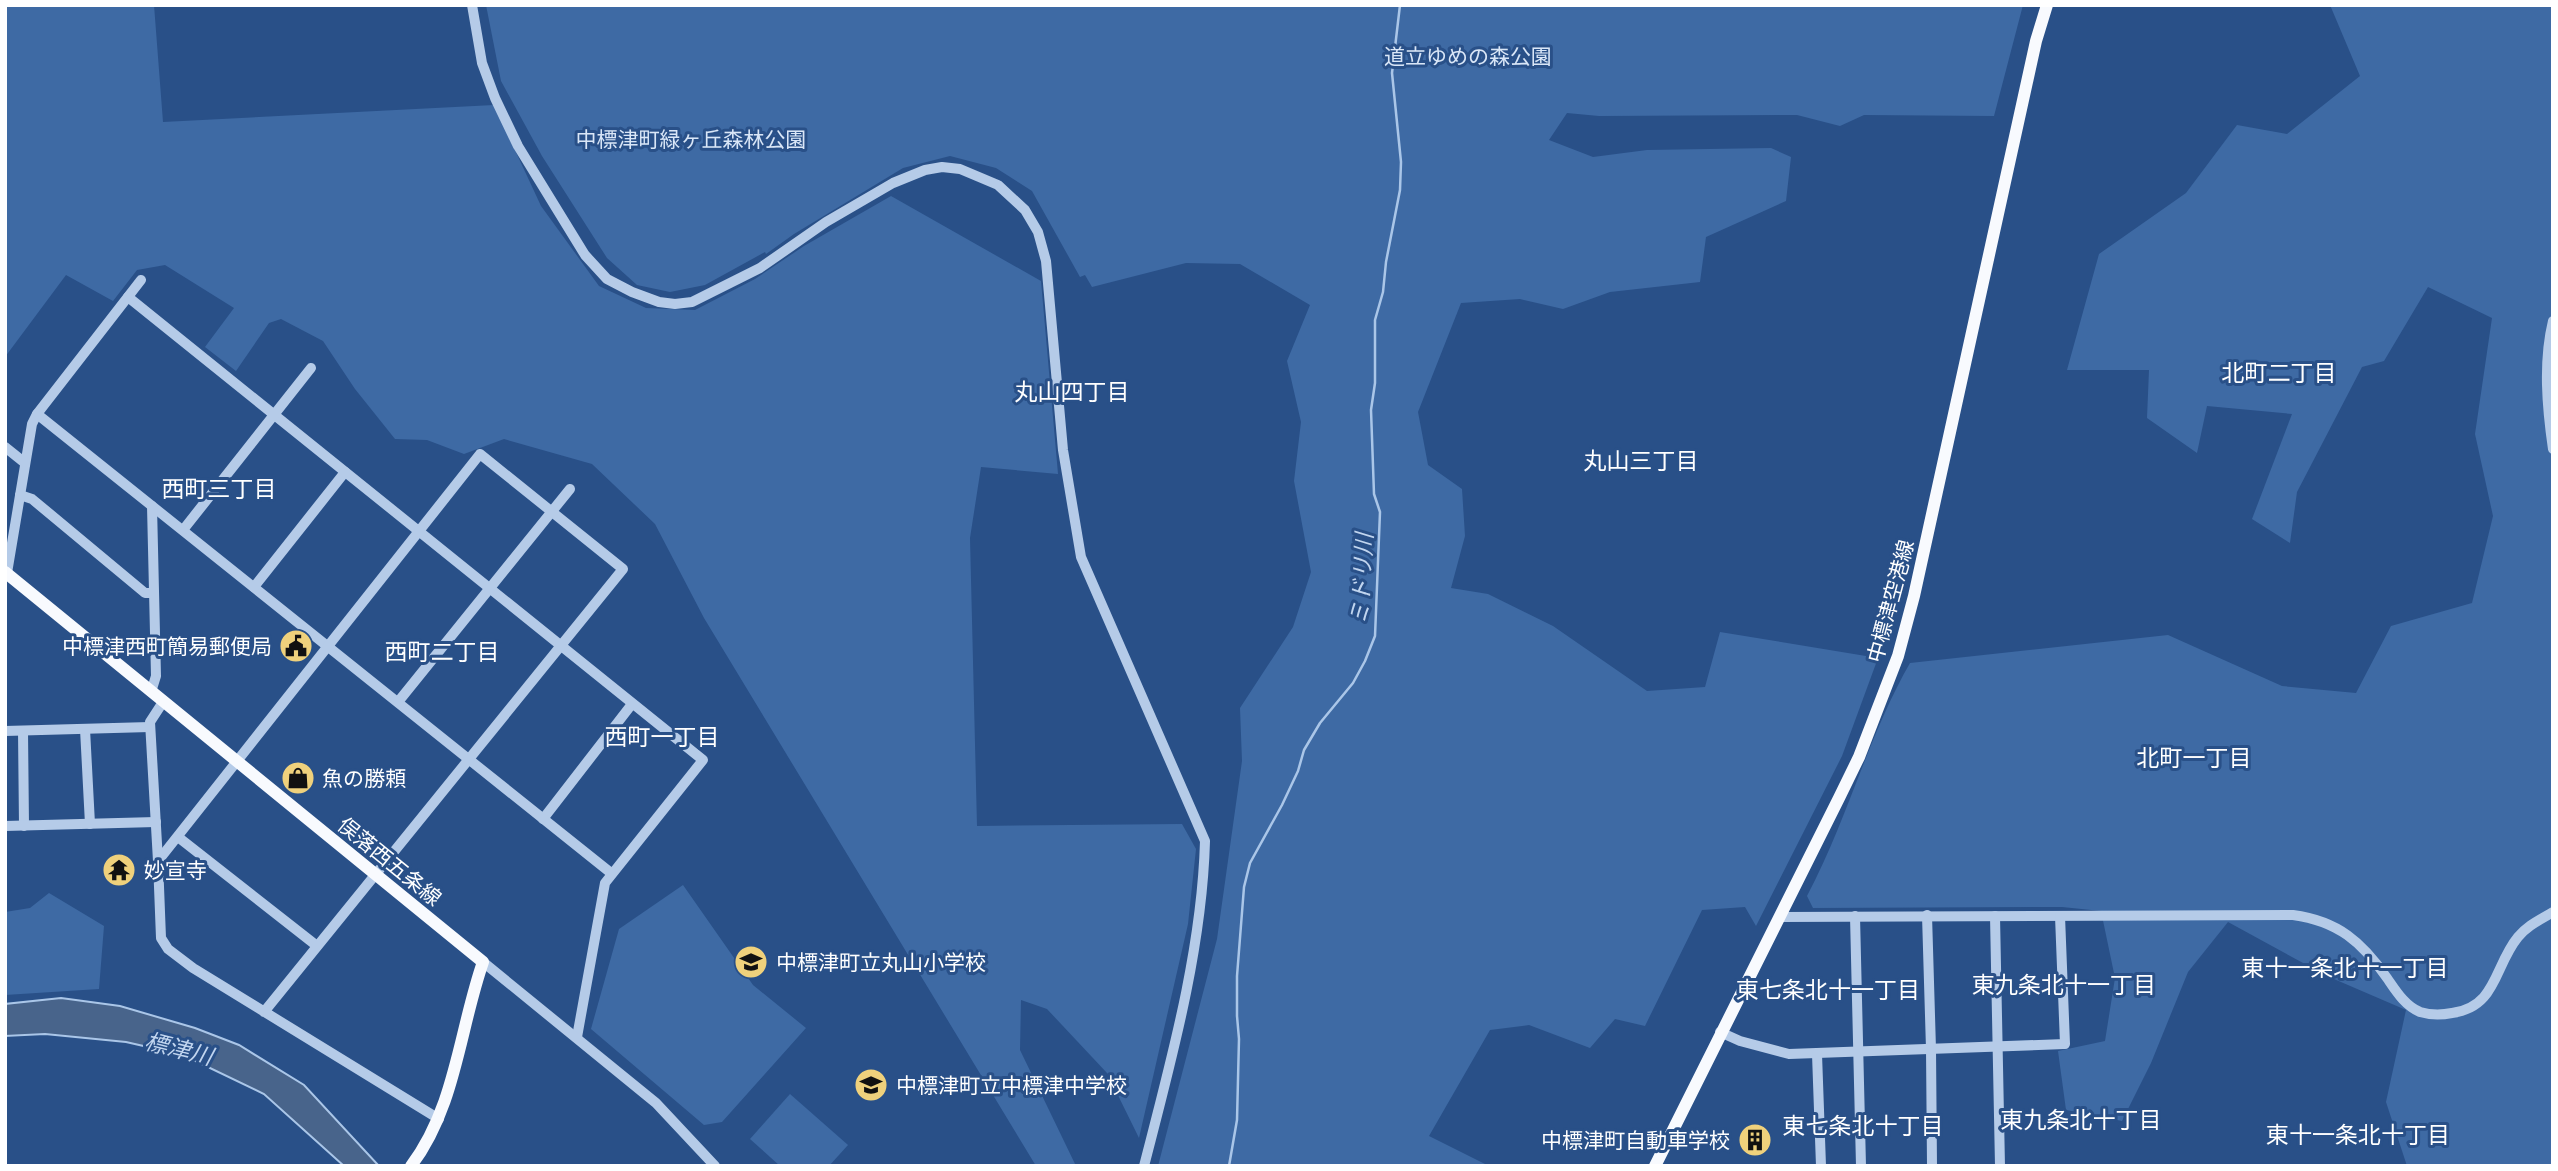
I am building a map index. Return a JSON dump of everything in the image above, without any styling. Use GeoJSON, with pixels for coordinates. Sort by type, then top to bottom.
{"type":"FeatureCollection","features":[{"type":"Feature","properties":{"kind":"main road","name":"中標津空港線"},"geometry":{"type":"LineString","coordinates":[[1655,1166],[1859,757],[1898,656],[1964,373],[2036,41],[2047,5]]}},
{"type":"Feature","properties":{"kind":"main road","name":"俣落西五条線"},"geometry":{"type":"LineString","coordinates":[[6,572],[484,962]]}},
{"type":"Feature","properties":{"kind":"main road"},"geometry":{"type":"LineString","coordinates":[[411,1166],[439,1119],[456,1069],[484,962]]}},
{"type":"Feature","properties":{"kind":"street"},"geometry":{"type":"LineString","coordinates":[[472,5],[482,63],[518,146],[585,256],[607,279],[647,298],[675,304],[692,302],[760,268],[826,222],[882,190],[925,170],[942,167],[960,169],[998,185],[1025,210],[1038,232],[1046,261],[1063,450],[1081,556],[1205,841],[1197,934],[1165,1086],[1144,1166]]}},
{"type":"Feature","properties":{"kind":"street"},"geometry":{"type":"LineString","coordinates":[[6,572],[29,438],[37,414],[141,279]]}},
{"type":"Feature","properties":{"kind":"street"},"geometry":{"type":"LineString","coordinates":[[128,297],[703,760],[605,883],[577,1037]]}},
{"type":"Feature","properties":{"kind":"street"},"geometry":{"type":"LineString","coordinates":[[2553,321],[2548,360],[2548,407],[2553,449]]}},
{"type":"Feature","properties":{"kind":"street"},"geometry":{"type":"LineString","coordinates":[[183,530],[311,368]]}},
{"type":"Feature","properties":{"kind":"street"},"geometry":{"type":"LineString","coordinates":[[37,414],[611,873]]}},
{"type":"Feature","properties":{"kind":"street"},"geometry":{"type":"LineString","coordinates":[[5,447],[25,463]]}},
{"type":"Feature","properties":{"kind":"street"},"geometry":{"type":"LineString","coordinates":[[158,861],[480,454],[623,569],[264,1012]]}},
{"type":"Feature","properties":{"kind":"street"},"geometry":{"type":"LineString","coordinates":[[254,587],[345,472]]}},
{"type":"Feature","properties":{"kind":"street"},"geometry":{"type":"LineString","coordinates":[[398,702],[570,489]]}},
{"type":"Feature","properties":{"kind":"street"},"geometry":{"type":"LineString","coordinates":[[20,495],[32,499],[145,593],[154,593]]}},
{"type":"Feature","properties":{"kind":"street"},"geometry":{"type":"LineString","coordinates":[[150,692],[156,676],[152,506]]}},
{"type":"Feature","properties":{"kind":"street"},"geometry":{"type":"LineString","coordinates":[[163,702],[150,722],[163,944],[193,968],[439,1119]]}},
{"type":"Feature","properties":{"kind":"street"},"geometry":{"type":"LineString","coordinates":[[543,819],[632,704]]}},
{"type":"Feature","properties":{"kind":"street"},"geometry":{"type":"LineString","coordinates":[[5,731],[150,727]]}},
{"type":"Feature","properties":{"kind":"street"},"geometry":{"type":"LineString","coordinates":[[85,729],[90,824]]}},
{"type":"Feature","properties":{"kind":"street"},"geometry":{"type":"LineString","coordinates":[[23,731],[24,825]]}},
{"type":"Feature","properties":{"kind":"street"},"geometry":{"type":"LineString","coordinates":[[5,826],[156,822]]}},
{"type":"Feature","properties":{"kind":"street"},"geometry":{"type":"LineString","coordinates":[[178,836],[317,946]]}},
{"type":"Feature","properties":{"kind":"street"},"geometry":{"type":"LineString","coordinates":[[1781,917],[2309,917],[2333,925],[2354,940],[2378,966],[2398,994],[2414,1009],[2438,1014],[2463,1012],[2478,1005],[2519,936],[2553,912]]}},
{"type":"Feature","properties":{"kind":"street"},"geometry":{"type":"LineString","coordinates":[[1927,915],[1932,1166]]}},
{"type":"Feature","properties":{"kind":"street"},"geometry":{"type":"LineString","coordinates":[[1855,916],[1861,1166]]}},
{"type":"Feature","properties":{"kind":"street"},"geometry":{"type":"LineString","coordinates":[[1995,916],[2000,1166]]}},
{"type":"Feature","properties":{"kind":"street"},"geometry":{"type":"LineString","coordinates":[[1720,1032],[1740,1041],[1789,1054],[2065,1044],[2060,916]]}},
{"type":"Feature","properties":{"kind":"street"},"geometry":{"type":"LineString","coordinates":[[484,962],[656,1102],[715,1166]]}},
{"type":"Feature","properties":{"kind":"street"},"geometry":{"type":"LineString","coordinates":[[1817,1054],[1821,1166]]}},
{"type":"Feature","properties":{"kind":"green space"},"geometry":{"type":"Polygon","coordinates":[[[5,5],[154,5],[163,122],[494,105],[541,206],[599,286],[646,308],[695,310],[755,279],[804,246],[891,196],[1041,281],[1058,474],[981,467],[970,538],[977,826],[1182,824],[1196,849],[1188,924],[1139,1138],[1107,1073],[1047,1009],[1021,1000],[1020,1050],[1076,1166],[1036,1166],[704,618],[655,524],[592,464],[504,439],[464,454],[427,440],[395,439],[355,389],[323,341],[281,319],[269,323],[236,371],[205,347],[234,308],[165,265],[137,270],[113,301],[66,275],[5,357],[5,5]]]}},
{"type":"Feature","properties":{"kind":"green space"},"geometry":{"type":"Polygon","coordinates":[[[486,5],[2023,5],[1994,116],[1864,115],[1840,126],[1797,115],[1599,116],[1567,113],[1549,140],[1593,157],[1647,150],[1771,148],[1791,157],[1786,201],[1706,237],[1700,282],[1610,292],[1563,309],[1520,299],[1461,303],[1418,412],[1428,465],[1462,489],[1465,536],[1451,588],[1488,594],[1553,626],[1647,691],[1705,687],[1720,632],[1878,658],[1842,756],[1756,926],[1745,907],[1702,910],[1645,1026],[1615,1019],[1590,1048],[1529,1025],[1490,1030],[1429,1136],[1489,1166],[1158,1166],[1217,939],[1242,761],[1240,708],[1293,627],[1311,572],[1294,481],[1301,422],[1287,361],[1310,305],[1240,264],[1186,263],[1092,287],[1085,275],[1080,277],[1032,191],[996,168],[950,156],[903,168],[766,254],[765,252],[705,285],[670,292],[637,285],[607,258],[542,156],[501,81],[486,5]]]}},
{"type":"Feature","properties":{"kind":"green space"},"geometry":{"type":"Polygon","coordinates":[[[2330,5],[2553,5],[2553,1166],[2407,1166],[2386,1102],[2406,1010],[2327,976],[2228,922],[2188,972],[2151,1063],[2122,1121],[2066,1110],[2058,1051],[2105,1041],[2115,978],[2101,911],[2062,907],[1813,908],[1807,896],[1834,838],[1882,720],[1910,663],[2168,635],[2282,686],[2356,693],[2391,626],[2472,603],[2493,516],[2475,434],[2492,318],[2428,287],[2384,361],[2362,367],[2297,492],[2290,543],[2252,519],[2292,414],[2207,406],[2197,453],[2147,418],[2149,370],[2067,370],[2099,254],[2186,193],[2237,125],[2287,134],[2360,76],[2330,5]]]}},
{"type":"Feature","properties":{"kind":"green space"},"geometry":{"type":"Polygon","coordinates":[[[683,885],[753,985],[806,1028],[722,1122],[704,1125],[591,1029],[619,929],[683,885]]]}},
{"type":"Feature","properties":{"kind":"green space"},"geometry":{"type":"Polygon","coordinates":[[[49,893],[104,926],[99,989],[5,995],[5,912],[30,908],[49,893]]]}},
{"type":"Feature","properties":{"kind":"green space"},"geometry":{"type":"Polygon","coordinates":[[[790,1094],[848,1145],[829,1166],[780,1166],[750,1139],[790,1094]]]}},
{"type":"Feature","properties":{"kind":"water","name":"標津川"},"geometry":{"type":"Polygon","coordinates":[[[61,998],[120,1006],[195,1028],[239,1045],[304,1085],[379,1166],[344,1166],[264,1094],[183,1055],[126,1042],[45,1034],[5,1036],[5,1004],[61,998]]]}},
{"type":"Feature","properties":{"kind":"waterway","name":"ミドリ川"},"geometry":{"type":"LineString","coordinates":[[1229,1166],[1237,1120],[1237,976],[1244,887],[1250,863],[1282,805],[1298,771],[1304,750],[1320,723],[1353,683],[1375,636],[1380,512],[1374,494],[1371,410],[1375,383],[1375,320],[1383,292],[1400,190],[1401,162],[1392,73],[1400,5]]}},
{"type":"Feature","properties":{"kind":"place","name":"中標津西町簡易郵便局"},"geometry":{"type":"Point","coordinates":[296,646]}},
{"type":"Feature","properties":{"kind":"place","name":"魚の勝頼"},"geometry":{"type":"Point","coordinates":[298,778]}},
{"type":"Feature","properties":{"kind":"place","name":"妙宣寺"},"geometry":{"type":"Point","coordinates":[119,870]}},
{"type":"Feature","properties":{"kind":"place","name":"中標津町立丸山小学校"},"geometry":{"type":"Point","coordinates":[751,962]}},
{"type":"Feature","properties":{"kind":"place","name":"中標津町立中標津中学校"},"geometry":{"type":"Point","coordinates":[871,1085]}},
{"type":"Feature","properties":{"kind":"place","name":"中標津町自動車学校"},"geometry":{"type":"Point","coordinates":[1755,1140]}},
{"type":"Feature","properties":{"kind":"district","name":"北町二丁目"},"geometry":{"type":"Point","coordinates":[2279,372]}},
{"type":"Feature","properties":{"kind":"district","name":"丸山四丁目"},"geometry":{"type":"Point","coordinates":[1072,391]}},
{"type":"Feature","properties":{"kind":"district","name":"丸山三丁目"},"geometry":{"type":"Point","coordinates":[1641,460]}},
{"type":"Feature","properties":{"kind":"district","name":"西町三丁目"},"geometry":{"type":"Point","coordinates":[219,488]}},
{"type":"Feature","properties":{"kind":"district","name":"西町二丁目"},"geometry":{"type":"Point","coordinates":[442,651]}},
{"type":"Feature","properties":{"kind":"district","name":"西町一丁目"},"geometry":{"type":"Point","coordinates":[662,736]}},
{"type":"Feature","properties":{"kind":"district","name":"北町一丁目"},"geometry":{"type":"Point","coordinates":[2194,757]}},
{"type":"Feature","properties":{"kind":"district","name":"東十一条北十一丁目"},"geometry":{"type":"Point","coordinates":[2345,967]}},
{"type":"Feature","properties":{"kind":"district","name":"東九条北十一丁目"},"geometry":{"type":"Point","coordinates":[2064,984]}},
{"type":"Feature","properties":{"kind":"district","name":"東七条北十一丁目"},"geometry":{"type":"Point","coordinates":[1828,989]}},
{"type":"Feature","properties":{"kind":"district","name":"東九条北十丁目"},"geometry":{"type":"Point","coordinates":[2081,1119]}},
{"type":"Feature","properties":{"kind":"district","name":"東七条北十丁目"},"geometry":{"type":"Point","coordinates":[1863,1125]}},
{"type":"Feature","properties":{"kind":"district","name":"東十一条北十丁目"},"geometry":{"type":"Point","coordinates":[2358,1134]}},
{"type":"Feature","properties":{"kind":"park label","name":"道立ゆめの森公園"},"geometry":{"type":"Point","coordinates":[1468,56]}},
{"type":"Feature","properties":{"kind":"park label","name":"中標津町緑ヶ丘森林公園"},"geometry":{"type":"Point","coordinates":[691,139]}}]}
